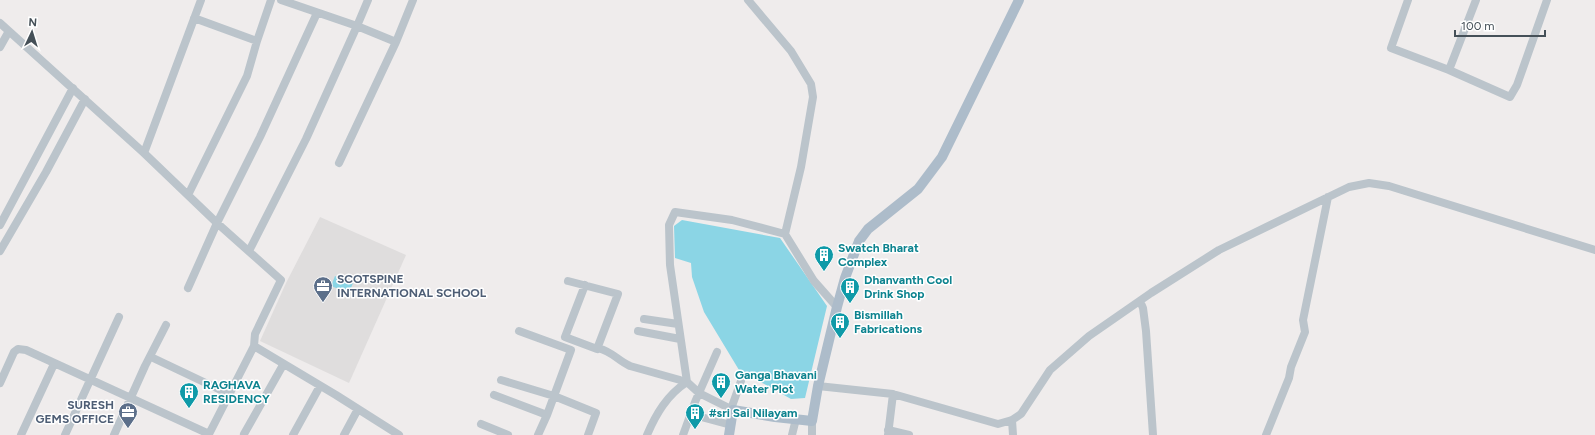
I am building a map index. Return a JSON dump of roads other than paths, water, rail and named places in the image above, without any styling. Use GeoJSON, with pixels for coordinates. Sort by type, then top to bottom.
{"type":"FeatureCollection","features":[{"type":"Feature","properties":{"kind":"main road"},"geometry":{"type":"LineString","coordinates":[[730,430],[732,409],[812,421],[818,386],[844,278],[858,241],[868,229],[918,189],[942,157],[1019,0]]}},
{"type":"Feature","properties":{"kind":"street"},"geometry":{"type":"LineString","coordinates":[[144,153],[201,0]]}},
{"type":"Feature","properties":{"kind":"street"},"geometry":{"type":"LineString","coordinates":[[188,195],[247,76],[271,0]]}},
{"type":"Feature","properties":{"kind":"street"},"geometry":{"type":"LineString","coordinates":[[281,0],[357,26],[396,42]]}},
{"type":"Feature","properties":{"kind":"street"},"geometry":{"type":"LineString","coordinates":[[249,251],[306,139],[368,0]]}},
{"type":"Feature","properties":{"kind":"street"},"geometry":{"type":"LineString","coordinates":[[340,163],[396,42],[413,0]]}},
{"type":"Feature","properties":{"kind":"street"},"geometry":{"type":"LineString","coordinates":[[748,0],[791,51],[811,84],[813,97],[804,152],[785,234]]}},
{"type":"Feature","properties":{"kind":"street"},"geometry":{"type":"LineString","coordinates":[[1408,0],[1391,48],[1449,70],[1510,97],[1517,85],[1547,0]]}},
{"type":"Feature","properties":{"kind":"street"},"geometry":{"type":"LineString","coordinates":[[1449,70],[1476,0]]}},
{"type":"Feature","properties":{"kind":"street"},"geometry":{"type":"LineString","coordinates":[[188,288],[217,223],[260,137],[317,13]]}},
{"type":"Feature","properties":{"kind":"street"},"geometry":{"type":"LineString","coordinates":[[194,18],[257,41]]}},
{"type":"Feature","properties":{"kind":"street"},"geometry":{"type":"LineString","coordinates":[[0,23],[73,88],[217,223],[281,280],[255,334],[253,343],[254,346],[209,435],[26,350],[18,349],[14,352],[0,383]]}},
{"type":"Feature","properties":{"kind":"street"},"geometry":{"type":"LineString","coordinates":[[0,47],[9,31]]}},
{"type":"Feature","properties":{"kind":"street"},"geometry":{"type":"LineString","coordinates":[[0,225],[73,88]]}},
{"type":"Feature","properties":{"kind":"street"},"geometry":{"type":"LineString","coordinates":[[0,251],[46,172],[85,99]]}},
{"type":"Feature","properties":{"kind":"street"},"geometry":{"type":"LineString","coordinates":[[818,386],[894,394],[998,424],[1012,420],[1021,414],[1050,370],[1089,336],[1140,301],[1219,250],[1349,187],[1369,183],[1389,186],[1595,250]]}},
{"type":"Feature","properties":{"kind":"street"},"geometry":{"type":"LineString","coordinates":[[1266,435],[1289,378],[1291,366],[1305,332],[1303,320],[1324,225],[1328,197]]}},
{"type":"Feature","properties":{"kind":"street"},"geometry":{"type":"LineString","coordinates":[[683,384],[680,339],[670,265],[669,225],[675,212],[732,220],[785,234],[814,281],[837,307]]}},
{"type":"Feature","properties":{"kind":"street"},"geometry":{"type":"LineString","coordinates":[[568,281],[618,294],[598,348]]}},
{"type":"Feature","properties":{"kind":"street"},"geometry":{"type":"LineString","coordinates":[[585,285],[565,337],[612,353],[623,363],[630,366],[680,380],[683,384],[697,392],[732,409],[741,381]]}},
{"type":"Feature","properties":{"kind":"street"},"geometry":{"type":"LineString","coordinates":[[1140,301],[1143,308],[1146,331],[1153,435]]}},
{"type":"Feature","properties":{"kind":"street"},"geometry":{"type":"LineString","coordinates":[[65,435],[119,317]]}},
{"type":"Feature","properties":{"kind":"street"},"geometry":{"type":"LineString","coordinates":[[644,319],[678,324]]}},
{"type":"Feature","properties":{"kind":"street"},"geometry":{"type":"LineString","coordinates":[[114,435],[166,326]]}},
{"type":"Feature","properties":{"kind":"street"},"geometry":{"type":"LineString","coordinates":[[519,331],[571,350]]}},
{"type":"Feature","properties":{"kind":"street"},"geometry":{"type":"LineString","coordinates":[[638,331],[680,339]]}},
{"type":"Feature","properties":{"kind":"street"},"geometry":{"type":"LineString","coordinates":[[538,435],[547,415],[574,341]]}},
{"type":"Feature","properties":{"kind":"street"},"geometry":{"type":"LineString","coordinates":[[254,346],[283,365],[358,409],[397,435]]}},
{"type":"Feature","properties":{"kind":"street"},"geometry":{"type":"LineString","coordinates":[[683,435],[697,392],[718,352]]}},
{"type":"Feature","properties":{"kind":"street"},"geometry":{"type":"LineString","coordinates":[[151,357],[229,394]]}},
{"type":"Feature","properties":{"kind":"street"},"geometry":{"type":"LineString","coordinates":[[21,435],[54,364]]}},
{"type":"Feature","properties":{"kind":"street"},"geometry":{"type":"LineString","coordinates":[[244,434],[283,365]]}},
{"type":"Feature","properties":{"kind":"street"},"geometry":{"type":"LineString","coordinates":[[501,380],[554,396],[596,413],[588,435]]}},
{"type":"Feature","properties":{"kind":"street"},"geometry":{"type":"LineString","coordinates":[[647,435],[653,420],[660,409],[669,397],[683,384]]}},
{"type":"Feature","properties":{"kind":"street"},"geometry":{"type":"LineString","coordinates":[[293,435],[320,386]]}},
{"type":"Feature","properties":{"kind":"street"},"geometry":{"type":"LineString","coordinates":[[494,394],[547,415]]}},
{"type":"Feature","properties":{"kind":"street"},"geometry":{"type":"LineString","coordinates":[[894,394],[888,432],[908,435]]}},
{"type":"Feature","properties":{"kind":"street"},"geometry":{"type":"LineString","coordinates":[[344,435],[358,409]]}},
{"type":"Feature","properties":{"kind":"street"},"geometry":{"type":"LineString","coordinates":[[690,414],[730,430]]}},
{"type":"Feature","properties":{"kind":"street"},"geometry":{"type":"LineString","coordinates":[[792,435],[796,419]]}},
{"type":"Feature","properties":{"kind":"street"},"geometry":{"type":"LineString","coordinates":[[1012,420],[1013,435]]}},
{"type":"Feature","properties":{"kind":"street"},"geometry":{"type":"LineString","coordinates":[[812,421],[812,435]]}},
{"type":"Feature","properties":{"kind":"street"},"geometry":{"type":"LineString","coordinates":[[481,424],[508,435]]}},
{"type":"Feature","properties":{"kind":"water"},"geometry":{"type":"Polygon","coordinates":[[[682,220],[780,238],[827,306],[805,398],[791,399],[739,370],[704,312],[692,277],[691,263],[675,258],[674,226],[682,220]]]}},
{"type":"Feature","properties":{"kind":"water"},"geometry":{"type":"Polygon","coordinates":[[[335,276],[353,283],[349,293],[331,286],[335,276]]]}},
{"type":"Feature","properties":{"kind":"place","name":"Swatch Bharat Complex"},"geometry":{"type":"Point","coordinates":[824,272]}},
{"type":"Feature","properties":{"kind":"place","name":"SCOTSPINE INTERNATIONAL SCHOOL"},"geometry":{"type":"Point","coordinates":[323,303]}},
{"type":"Feature","properties":{"kind":"place","name":"Dhanvanth Cool Drink Shop"},"geometry":{"type":"Point","coordinates":[850,304]}},
{"type":"Feature","properties":{"kind":"place","name":"Bismillah Fabrications"},"geometry":{"type":"Point","coordinates":[840,339]}},
{"type":"Feature","properties":{"kind":"place","name":"Ganga Bhavani Water Plot"},"geometry":{"type":"Point","coordinates":[721,399]}},
{"type":"Feature","properties":{"kind":"place","name":"RAGHAVA RESIDENCY"},"geometry":{"type":"Point","coordinates":[189,409]}},
{"type":"Feature","properties":{"kind":"place","name":"SURESH GEMS OFFICE"},"geometry":{"type":"Point","coordinates":[128,429]}},
{"type":"Feature","properties":{"kind":"place","name":"#sri Sai Nilayam"},"geometry":{"type":"Point","coordinates":[695,430]}}]}
